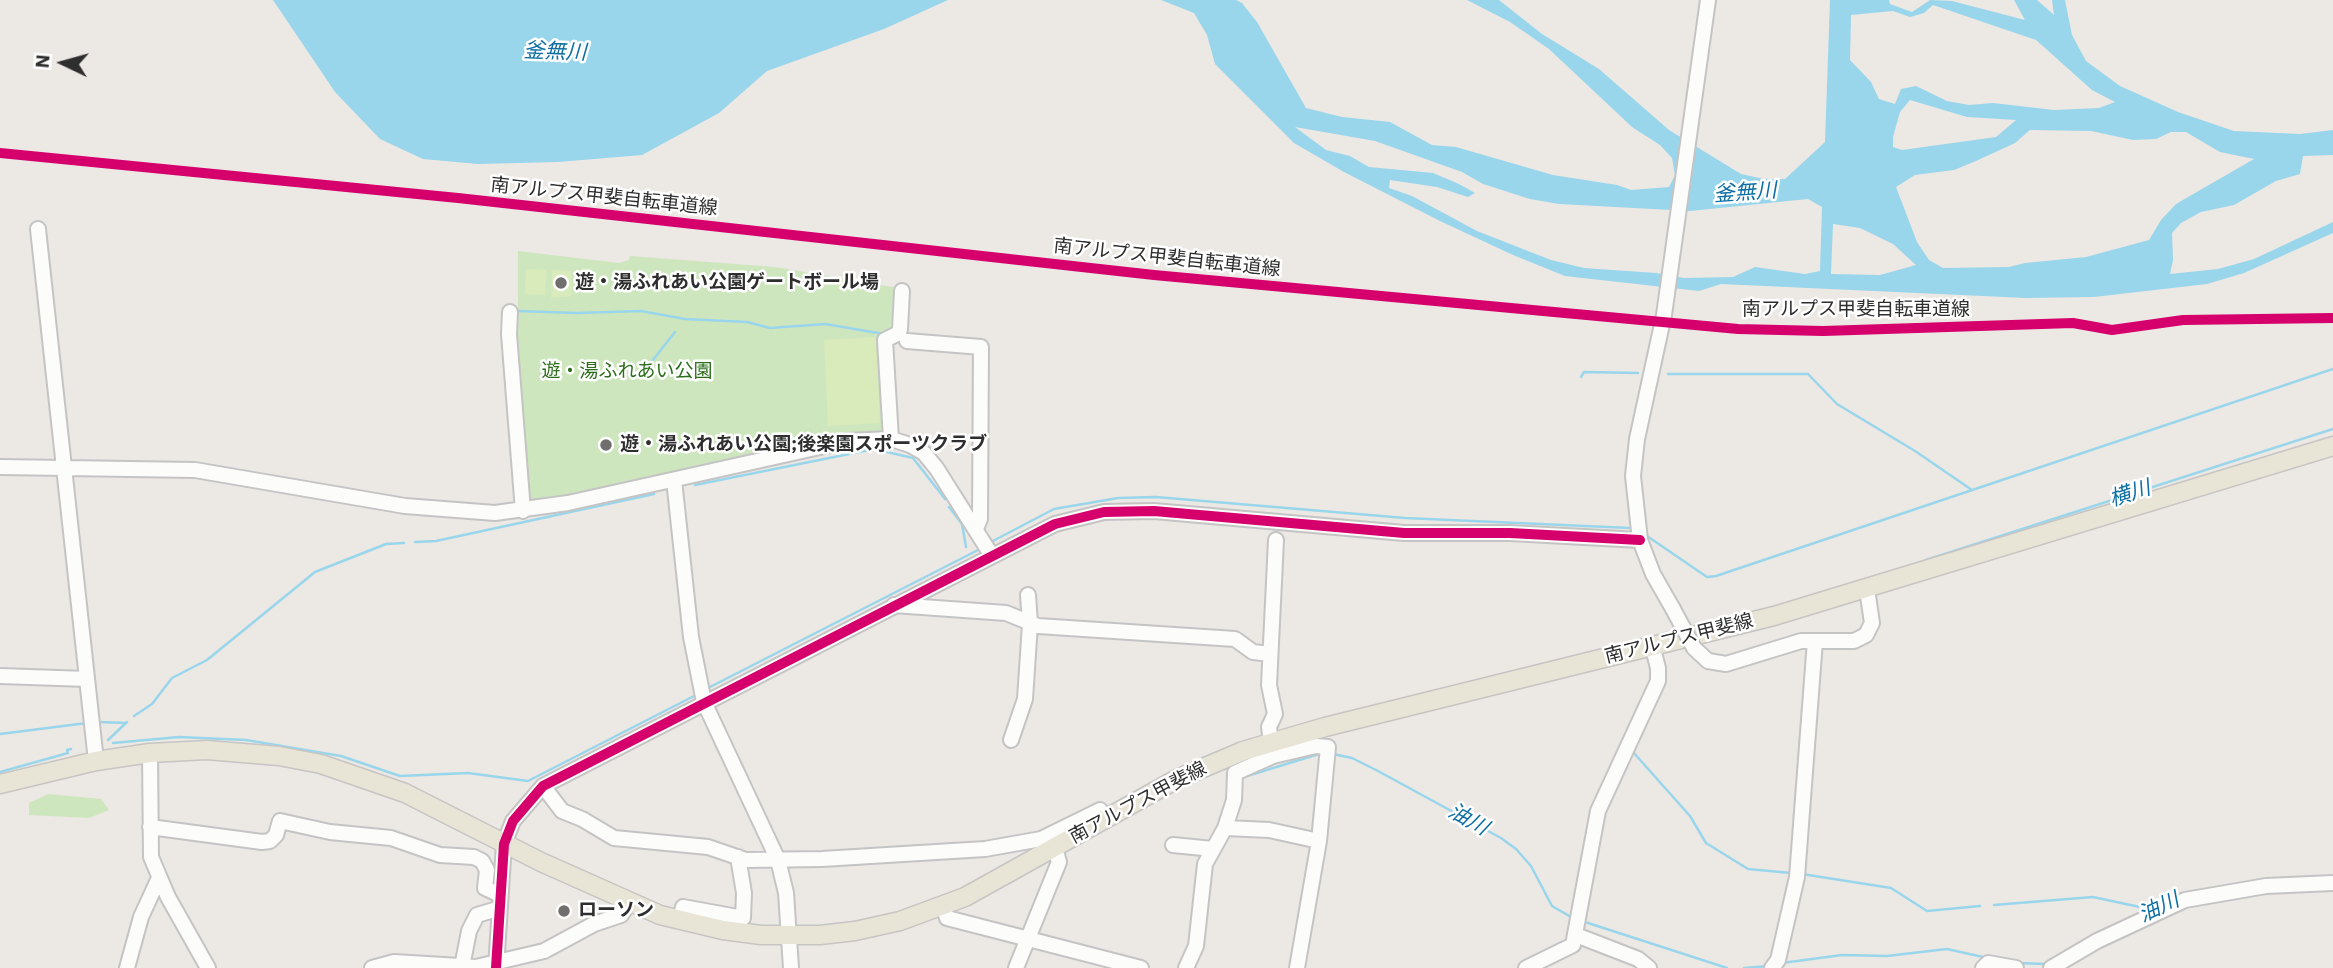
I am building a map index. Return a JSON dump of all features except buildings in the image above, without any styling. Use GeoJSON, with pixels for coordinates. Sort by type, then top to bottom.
{"type":"FeatureCollection","features":[{"type":"Feature","properties":{"kind":"main road","name":"南アルプス甲斐線"},"geometry":{"type":"LineString","coordinates":[[0,784],[96,761],[150,753],[243,752],[321,764],[405,793],[504,844],[629,903],[680,920],[723,930],[790,936],[868,928],[943,905],[1055,848],[1177,779],[1273,749],[1867,589],[2333,446]]}},
{"type":"Feature","properties":{"kind":"street"},"geometry":{"type":"LineString","coordinates":[[1709,0],[1665,307],[1634,458],[1634,493],[1640,540],[1653,574],[1694,648],[1709,661],[1726,664],[1790,644],[1815,641],[1847,643],[1866,635],[1873,616],[1867,589]]}},
{"type":"Feature","properties":{"kind":"street"},"geometry":{"type":"LineString","coordinates":[[38,229],[52,377],[65,466],[96,761]]}},
{"type":"Feature","properties":{"kind":"street"},"geometry":{"type":"LineString","coordinates":[[891,439],[885,340],[899,333],[901,328],[902,291]]}},
{"type":"Feature","properties":{"kind":"street"},"geometry":{"type":"LineString","coordinates":[[510,312],[509,334],[523,511]]}},
{"type":"Feature","properties":{"kind":"street"},"geometry":{"type":"LineString","coordinates":[[907,341],[981,347],[980,519],[976,529]]}},
{"type":"Feature","properties":{"kind":"street"},"geometry":{"type":"LineString","coordinates":[[0,467],[195,470],[442,511],[523,511],[847,441],[891,439],[910,444],[924,453],[992,556]]}},
{"type":"Feature","properties":{"kind":"street"},"geometry":{"type":"LineString","coordinates":[[674,480],[691,636],[704,702],[778,860],[786,893],[791,968]]}},
{"type":"Feature","properties":{"kind":"street"},"geometry":{"type":"LineString","coordinates":[[496,964],[498,894],[504,844],[518,813],[543,786],[893,605],[1077,517],[1154,511],[1404,533],[1510,533],[1640,540]]}},
{"type":"Feature","properties":{"kind":"street"},"geometry":{"type":"LineString","coordinates":[[1273,749],[1269,727],[1275,714],[1269,685],[1276,540]]}},
{"type":"Feature","properties":{"kind":"street"},"geometry":{"type":"LineString","coordinates":[[1011,740],[1025,699],[1030,624],[1028,595]]}},
{"type":"Feature","properties":{"kind":"street"},"geometry":{"type":"LineString","coordinates":[[893,605],[1006,613],[1030,624],[1235,639],[1253,653],[1270,654]]}},
{"type":"Feature","properties":{"kind":"street"},"geometry":{"type":"LineString","coordinates":[[1772,968],[1779,960],[1797,877],[1815,641]]}},
{"type":"Feature","properties":{"kind":"street"},"geometry":{"type":"LineString","coordinates":[[1526,968],[1573,945],[1598,811],[1658,681],[1658,668],[1652,645]]}},
{"type":"Feature","properties":{"kind":"street"},"geometry":{"type":"LineString","coordinates":[[0,676],[87,679]]}},
{"type":"Feature","properties":{"kind":"street"},"geometry":{"type":"LineString","coordinates":[[1186,968],[1196,946],[1205,864],[1224,828],[1234,800],[1235,773],[1273,749],[1328,747],[1319,841],[1306,930],[1297,968]]}},
{"type":"Feature","properties":{"kind":"street"},"geometry":{"type":"LineString","coordinates":[[150,753],[150,857],[208,968]]}},
{"type":"Feature","properties":{"kind":"street"},"geometry":{"type":"LineString","coordinates":[[543,786],[562,811],[582,819],[614,838],[708,847],[738,857],[778,860],[985,849],[1041,839],[1100,810],[1105,820]]}},
{"type":"Feature","properties":{"kind":"street"},"geometry":{"type":"LineString","coordinates":[[150,827],[262,842],[270,841],[276,835],[280,821],[330,832],[391,838],[440,855],[474,857],[482,861],[487,870],[485,888],[498,894]]}},
{"type":"Feature","properties":{"kind":"street"},"geometry":{"type":"LineString","coordinates":[[1224,828],[1269,830],[1319,841]]}},
{"type":"Feature","properties":{"kind":"street"},"geometry":{"type":"LineString","coordinates":[[1173,845],[1213,849]]}},
{"type":"Feature","properties":{"kind":"street"},"geometry":{"type":"LineString","coordinates":[[1016,968],[1059,862],[1055,848]]}},
{"type":"Feature","properties":{"kind":"street"},"geometry":{"type":"LineString","coordinates":[[680,920],[683,907],[743,918],[744,892],[738,857]]}},
{"type":"Feature","properties":{"kind":"street"},"geometry":{"type":"LineString","coordinates":[[127,968],[141,916],[159,878]]}},
{"type":"Feature","properties":{"kind":"street"},"geometry":{"type":"LineString","coordinates":[[2051,968],[2097,941],[2185,900],[2266,886],[2333,883]]}},
{"type":"Feature","properties":{"kind":"street"},"geometry":{"type":"LineString","coordinates":[[372,968],[394,962],[462,967],[496,964],[544,951],[594,924],[621,915],[629,903]]}},
{"type":"Feature","properties":{"kind":"street"},"geometry":{"type":"LineString","coordinates":[[943,905],[947,918],[1141,968]]}},
{"type":"Feature","properties":{"kind":"street"},"geometry":{"type":"LineString","coordinates":[[462,967],[470,931],[477,915],[497,909]]}},
{"type":"Feature","properties":{"kind":"street"},"geometry":{"type":"LineString","coordinates":[[1576,935],[1638,959],[1649,968]]}},
{"type":"Feature","properties":{"kind":"street"},"geometry":{"type":"LineString","coordinates":[[1983,968],[1988,963],[2016,968]]}},
{"type":"Feature","properties":{"kind":"green space","name":"遊・湯ふれあい公園"},"geometry":{"type":"Polygon","coordinates":[[[518,251],[619,263],[629,260],[630,256],[775,267],[898,288],[896,330],[887,332],[886,430],[529,502],[514,333],[518,320],[518,251]]]}},
{"type":"Feature","properties":{"kind":"green space","name":"遊・湯ふれあい公園ゲートボール場"},"geometry":{"type":"Polygon","coordinates":[[[526,269],[547,270],[545,295],[525,294],[526,269]]]}},
{"type":"Feature","properties":{"kind":"green space","name":"遊・湯ふれあい公園ゲートボール場"},"geometry":{"type":"Polygon","coordinates":[[[552,270],[571,271],[572,296],[551,298],[552,270]]]}},
{"type":"Feature","properties":{"kind":"green space"},"geometry":{"type":"Polygon","coordinates":[[[876,337],[880,423],[828,426],[824,340],[876,337]]]}},
{"type":"Feature","properties":{"kind":"green space"},"geometry":{"type":"Polygon","coordinates":[[[48,794],[101,799],[109,810],[89,818],[29,815],[29,803],[48,794]]]}},
{"type":"Feature","properties":{"kind":"water","name":"釜無川"},"geometry":{"type":"Polygon","coordinates":[[[273,0],[948,0],[884,29],[767,71],[719,113],[642,155],[558,162],[478,164],[423,159],[380,139],[335,92],[273,0]]]}},
{"type":"Feature","properties":{"kind":"water","name":"釜無川"},"geometry":{"type":"Polygon","coordinates":[[[1161,0],[1236,0],[1242,3],[1257,22],[1306,108],[1342,117],[1390,122],[1432,145],[1456,147],[1553,175],[1617,185],[1631,190],[1669,187],[1675,175],[1672,158],[1660,145],[1632,127],[1549,49],[1510,22],[1467,0],[1499,0],[1542,34],[1599,69],[1669,130],[1741,174],[1764,179],[1785,179],[1825,142],[1830,0],[1889,0],[1890,4],[1912,12],[1930,0],[1952,1],[2025,20],[2014,0],[2037,0],[2054,15],[2052,0],[2065,0],[2072,35],[2086,61],[2120,86],[2178,112],[2234,131],[2300,134],[2333,130],[2333,155],[2303,156],[2300,174],[2276,181],[2234,205],[2201,212],[2181,223],[2172,233],[2173,260],[2170,274],[2218,269],[2254,259],[2333,222],[2333,233],[2244,273],[2207,284],[2094,297],[2026,298],[1721,284],[1699,291],[1565,276],[1440,221],[1294,143],[1215,64],[1207,35],[1194,13],[1161,0]],[[1933,5],[1924,13],[1910,17],[1893,11],[1851,15],[1850,60],[1871,82],[1879,99],[1895,104],[1901,89],[1916,86],[1947,101],[1969,105],[1993,103],[2054,110],[2099,108],[2115,102],[2092,90],[2036,40],[1933,5]],[[1910,100],[1900,112],[1893,147],[1902,150],[1996,137],[2016,120],[1967,117],[1910,100]],[[1295,127],[1326,150],[1350,156],[1369,167],[1433,173],[1459,184],[1475,193],[1468,197],[1437,187],[1390,180],[1389,188],[1412,196],[1477,231],[1551,260],[1584,268],[1656,273],[1684,278],[1733,277],[1755,267],[1805,274],[1820,271],[1822,207],[1808,199],[1690,211],[1559,204],[1530,199],[1483,184],[1462,172],[1375,141],[1295,127]],[[2030,130],[2015,143],[1954,170],[1915,175],[1896,187],[1917,242],[1929,260],[1943,268],[2009,267],[2086,257],[2149,240],[2161,220],[2176,204],[2254,159],[2220,152],[2186,132],[2171,132],[2156,139],[2133,140],[2091,131],[2030,130]],[[1833,224],[1831,274],[1880,275],[1916,265],[1893,244],[1860,228],[1833,224]]]}},
{"type":"Feature","properties":{"kind":"waterway"},"geometry":{"type":"LineString","coordinates":[[516,311],[641,311],[685,319],[747,322],[770,328],[825,324],[884,334]]}},
{"type":"Feature","properties":{"kind":"waterway"},"geometry":{"type":"LineString","coordinates":[[649,365],[675,332]]}},
{"type":"Feature","properties":{"kind":"waterway"},"geometry":{"type":"LineString","coordinates":[[1647,536],[1707,577],[1716,576],[2333,369]]}},
{"type":"Feature","properties":{"kind":"waterway"},"geometry":{"type":"LineString","coordinates":[[1581,377],[1584,372],[1638,373]]}},
{"type":"Feature","properties":{"kind":"waterway"},"geometry":{"type":"LineString","coordinates":[[1668,374],[1808,374],[1837,404],[1915,451],[1972,490]]}},
{"type":"Feature","properties":{"kind":"waterway","name":"横川"},"geometry":{"type":"LineString","coordinates":[[1926,560],[2333,429]]}},
{"type":"Feature","properties":{"kind":"waterway"},"geometry":{"type":"LineString","coordinates":[[695,485],[874,449],[913,458],[945,499]]}},
{"type":"Feature","properties":{"kind":"waterway"},"geometry":{"type":"LineString","coordinates":[[415,542],[436,541],[654,494]]}},
{"type":"Feature","properties":{"kind":"waterway"},"geometry":{"type":"LineString","coordinates":[[991,542],[1054,509],[1118,498],[1156,497],[1405,518],[1630,528]]}},
{"type":"Feature","properties":{"kind":"waterway"},"geometry":{"type":"LineString","coordinates":[[949,507],[962,524],[966,547]]}},
{"type":"Feature","properties":{"kind":"waterway"},"geometry":{"type":"LineString","coordinates":[[134,716],[152,704],[172,678],[207,660],[315,572],[386,544],[404,543]]}},
{"type":"Feature","properties":{"kind":"waterway"},"geometry":{"type":"LineString","coordinates":[[708,688],[982,548]]}},
{"type":"Feature","properties":{"kind":"waterway"},"geometry":{"type":"LineString","coordinates":[[113,743],[179,737],[246,740],[341,756],[400,776],[468,773],[528,781],[696,695]]}},
{"type":"Feature","properties":{"kind":"waterway"},"geometry":{"type":"LineString","coordinates":[[97,722],[126,723]]}},
{"type":"Feature","properties":{"kind":"waterway"},"geometry":{"type":"LineString","coordinates":[[108,740],[127,722]]}},
{"type":"Feature","properties":{"kind":"waterway"},"geometry":{"type":"LineString","coordinates":[[0,734],[87,723]]}},
{"type":"Feature","properties":{"kind":"waterway"},"geometry":{"type":"LineString","coordinates":[[0,772],[68,753],[67,750],[71,749]]}},
{"type":"Feature","properties":{"kind":"waterway"},"geometry":{"type":"LineString","coordinates":[[1633,752],[1690,816],[1706,843],[1748,869],[1791,873]]}},
{"type":"Feature","properties":{"kind":"waterway","name":"油川"},"geometry":{"type":"LineString","coordinates":[[1247,776],[1319,754]]}},
{"type":"Feature","properties":{"kind":"waterway","name":"油川"},"geometry":{"type":"LineString","coordinates":[[1333,754],[1352,758],[1501,838],[1516,849],[1531,866],[1552,906],[1571,917]]}},
{"type":"Feature","properties":{"kind":"waterway"},"geometry":{"type":"LineString","coordinates":[[1802,874],[1891,888],[1927,911],[1980,906]]}},
{"type":"Feature","properties":{"kind":"waterway"},"geometry":{"type":"LineString","coordinates":[[1994,905],[2093,897],[2149,909]]}},
{"type":"Feature","properties":{"kind":"waterway","name":"油川"},"geometry":{"type":"LineString","coordinates":[[1585,922],[1727,968]]}},
{"type":"Feature","properties":{"kind":"waterway","name":"油川"},"geometry":{"type":"LineString","coordinates":[[1782,963],[1842,955],[1887,956],[1947,949],[1983,957]]}},
{"type":"Feature","properties":{"kind":"waterway","name":"油川"},"geometry":{"type":"LineString","coordinates":[[2018,963],[2045,964]]}},
{"type":"Feature","properties":{"kind":"waterway","name":"油川"},"geometry":{"type":"LineString","coordinates":[[1744,968],[1769,966]]}},
{"type":"Feature","properties":{"kind":"cycle path","name":"南アルプス甲斐自転車道線"},"geometry":{"type":"LineString","coordinates":[[0,153],[458,198],[1154,275],[1738,329],[1823,331],[2073,323],[2112,330],[2183,320],[2333,318]]}},
{"type":"Feature","properties":{"kind":"cycle path"},"geometry":{"type":"LineString","coordinates":[[496,968],[504,844],[513,821],[543,786],[1055,524],[1104,512],[1154,511],[1404,533],[1510,533],[1640,540]]}},
{"type":"Feature","properties":{"kind":"place","name":"遊・湯ふれあい公園ゲートボール場"},"geometry":{"type":"Point","coordinates":[561,283]}},
{"type":"Feature","properties":{"kind":"place","name":"遊・湯ふれあい公園;後楽園スポーツクラブ"},"geometry":{"type":"Point","coordinates":[606,445]}},
{"type":"Feature","properties":{"kind":"place","name":"ローソン"},"geometry":{"type":"Point","coordinates":[564,911]}}]}
